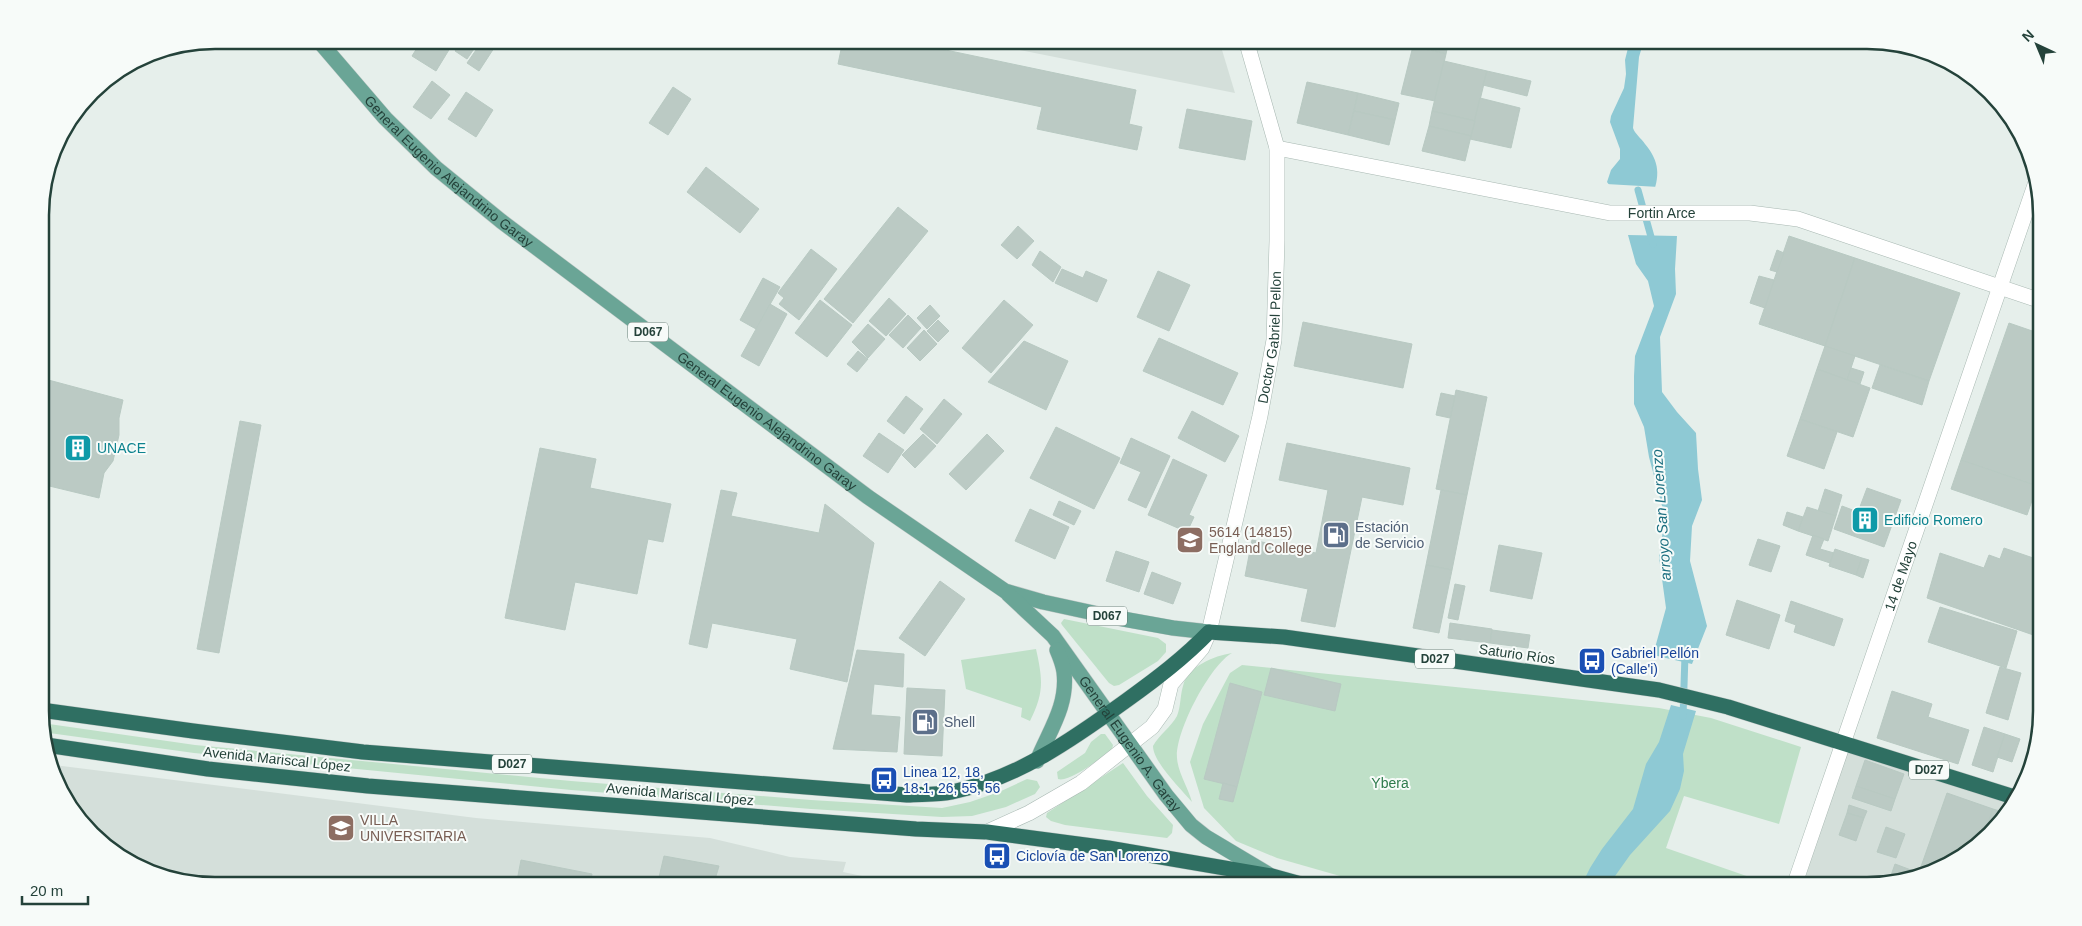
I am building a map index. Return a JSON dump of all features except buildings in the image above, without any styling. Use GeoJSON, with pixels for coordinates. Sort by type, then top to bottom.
{"type":"FeatureCollection","features":[{"type":"Feature","properties":{"kind":"highway","name":"Saturio Ríos"},"geometry":{"type":"LineString","coordinates":[[1209,632],[1284,637],[1659,690],[1694,697],[1844,742],[2010,796]]}},
{"type":"Feature","properties":{"kind":"highway","name":"D027"},"geometry":{"type":"LineString","coordinates":[[1108,713],[1173,666],[1209,632]]}},
{"type":"Feature","properties":{"kind":"highway","name":"Avenida Mariscal López"},"geometry":{"type":"LineString","coordinates":[[49,711],[363,752],[907,795],[951,792],[983,783],[1037,761],[1108,713]]}},
{"type":"Feature","properties":{"kind":"highway","name":"Avenida Mariscal López"},"geometry":{"type":"LineString","coordinates":[[52,746],[208,769],[368,786],[896,828],[987,832],[1108,848],[1276,877]]}},
{"type":"Feature","properties":{"kind":"main road","name":"General Eugenio Alejandrino Garay"},"geometry":{"type":"LineString","coordinates":[[326,49],[385,118],[436,168],[501,221],[868,497],[1006,591],[1043,602],[1112,617],[1209,632]]}},
{"type":"Feature","properties":{"kind":"main road","name":"General Eugenio A. Garay"},"geometry":{"type":"LineString","coordinates":[[1006,591],[1053,636],[1166,795],[1191,825],[1206,838],[1272,876]]}},
{"type":"Feature","properties":{"kind":"main road"},"geometry":{"type":"LineString","coordinates":[[1037,761],[1047,736],[1057,720],[1063,701],[1064,672],[1053,636]]}},
{"type":"Feature","properties":{"kind":"street","name":"Doctor Gabriel Pellon"},"geometry":{"type":"LineString","coordinates":[[987,832],[1029,813],[1081,783],[1152,727],[1161,715],[1167,702],[1171,684],[1202,648],[1209,632],[1264,397],[1274,340],[1277,148],[1249,49]]}},
{"type":"Feature","properties":{"kind":"street","name":"Fortin Arce"},"geometry":{"type":"LineString","coordinates":[[1277,148],[1610,213],[1750,213],[1798,219],[2033,298]]}},
{"type":"Feature","properties":{"kind":"street","name":"14 de Mayo"},"geometry":{"type":"LineString","coordinates":[[1797,877],[2032,194]]}},
{"type":"Feature","properties":{"kind":"shaded area"},"geometry":{"type":"Polygon","coordinates":[[[1015,49],[1222,49],[1235,93],[1015,49]]]}},
{"type":"Feature","properties":{"kind":"shaded area"},"geometry":{"type":"Polygon","coordinates":[[[1843,739],[2011,795],[1985,829],[1950,855],[1931,865],[1910,872],[1878,877],[1795,877],[1843,739]]]}},
{"type":"Feature","properties":{"kind":"shaded area","name":"VILLA UNIVERSITARIA"},"geometry":{"type":"Polygon","coordinates":[[[58,765],[476,818],[710,838],[790,857],[846,862],[843,872],[867,877],[204,877],[172,872],[151,865],[114,843],[97,829],[83,812],[71,794],[58,765]]]}},
{"type":"Feature","properties":{"kind":"green space"},"geometry":{"type":"Polygon","coordinates":[[[1064,619],[1158,638],[1166,644],[1166,652],[1158,661],[1119,685],[1114,686],[1109,683],[1062,625],[1061,623],[1064,619]]]}},
{"type":"Feature","properties":{"kind":"green space"},"geometry":{"type":"Polygon","coordinates":[[[1036,649],[1041,686],[1038,702],[1030,721],[1021,717],[1022,708],[966,689],[961,660],[1036,649]]]}},
{"type":"Feature","properties":{"kind":"green space"},"geometry":{"type":"Polygon","coordinates":[[[1232,653],[1223,660],[1204,685],[1182,732],[1177,758],[1181,775],[1192,802],[1162,767],[1153,746],[1177,716],[1183,686],[1190,673],[1210,659],[1232,653]]]}},
{"type":"Feature","properties":{"kind":"green space","name":"Ybera"},"geometry":{"type":"Polygon","coordinates":[[[1242,665],[1659,708],[1711,718],[1801,747],[1779,824],[1684,796],[1666,848],[1749,877],[1344,877],[1277,858],[1236,841],[1204,808],[1190,762],[1203,724],[1230,673],[1242,665]]]}},
{"type":"Feature","properties":{"kind":"green space"},"geometry":{"type":"Polygon","coordinates":[[[50,724],[195,745],[571,781],[811,800],[942,808],[970,802],[999,792],[1027,779],[1037,781],[1040,787],[1035,794],[1006,807],[972,816],[942,817],[811,809],[571,790],[194,753],[50,733],[50,724]]]}},
{"type":"Feature","properties":{"kind":"green space"},"geometry":{"type":"Polygon","coordinates":[[[1101,734],[1105,734],[1113,745],[1112,750],[1070,777],[1058,779],[1057,772],[1085,753],[1091,742],[1101,734]]]}},
{"type":"Feature","properties":{"kind":"green space"},"geometry":{"type":"Polygon","coordinates":[[[1123,763],[1147,796],[1173,825],[1172,833],[1167,838],[1065,825],[1051,821],[1046,817],[1047,813],[1123,763]]]}},
{"type":"Feature","properties":{"kind":"water"},"geometry":{"type":"Polygon","coordinates":[[[1628,49],[1641,49],[1633,128],[1654,157],[1656,163],[1657,176],[1652,197],[1619,198],[1607,182],[1611,170],[1620,159],[1620,149],[1610,122],[1624,88],[1625,60],[1628,49]]]}},
{"type":"Feature","properties":{"kind":"water"},"geometry":{"type":"Polygon","coordinates":[[[1628,235],[1677,236],[1676,294],[1660,337],[1662,392],[1696,433],[1702,500],[1692,526],[1690,561],[1707,626],[1692,664],[1653,655],[1666,608],[1659,557],[1665,517],[1649,457],[1644,427],[1634,404],[1634,376],[1635,356],[1654,306],[1648,281],[1636,264],[1628,235]]]}},
{"type":"Feature","properties":{"kind":"water"},"geometry":{"type":"Polygon","coordinates":[[[1671,705],[1696,711],[1683,754],[1684,771],[1680,789],[1670,811],[1630,855],[1614,877],[1586,877],[1602,849],[1633,809],[1646,764],[1659,742],[1671,705]]]}},
{"type":"Feature","properties":{"kind":"pier"},"geometry":{"type":"Polygon","coordinates":[[[1606,184],[1659,187],[1653,199],[1619,200],[1606,184]]]}},
{"type":"Feature","properties":{"kind":"waterway","name":"arroyo San Lorenzo"},"geometry":{"type":"LineString","coordinates":[[1638,190],[1653,244]]}},
{"type":"Feature","properties":{"kind":"waterway","name":"arroyo San Lorenzo"},"geometry":{"type":"LineString","coordinates":[[1683,716],[1685,655]]}},
{"type":"Feature","properties":{"kind":"place","name":"UNACE"},"geometry":{"type":"Point","coordinates":[78,448]}},
{"type":"Feature","properties":{"kind":"place","name":"Edificio Romero"},"geometry":{"type":"Point","coordinates":[1865,520]}},
{"type":"Feature","properties":{"kind":"place","name":"Estación de Servicio"},"geometry":{"type":"Point","coordinates":[1336,535]}},
{"type":"Feature","properties":{"kind":"place","name":"5614 (14815) England College"},"geometry":{"type":"Point","coordinates":[1190,540]}},
{"type":"Feature","properties":{"kind":"place","name":"Gabriel Pellón (Calle'i)"},"geometry":{"type":"Point","coordinates":[1592,661]}},
{"type":"Feature","properties":{"kind":"place","name":"Shell"},"geometry":{"type":"Point","coordinates":[925,722]}},
{"type":"Feature","properties":{"kind":"place","name":"Linea 12, 18, 18.1, 26, 55, 56"},"geometry":{"type":"Point","coordinates":[884,780]}},
{"type":"Feature","properties":{"kind":"place","name":"VILLA UNIVERSITARIA"},"geometry":{"type":"Point","coordinates":[341,828]}},
{"type":"Feature","properties":{"kind":"place","name":"Ciclovía de San Lorenzo"},"geometry":{"type":"Point","coordinates":[997,856]}}]}
